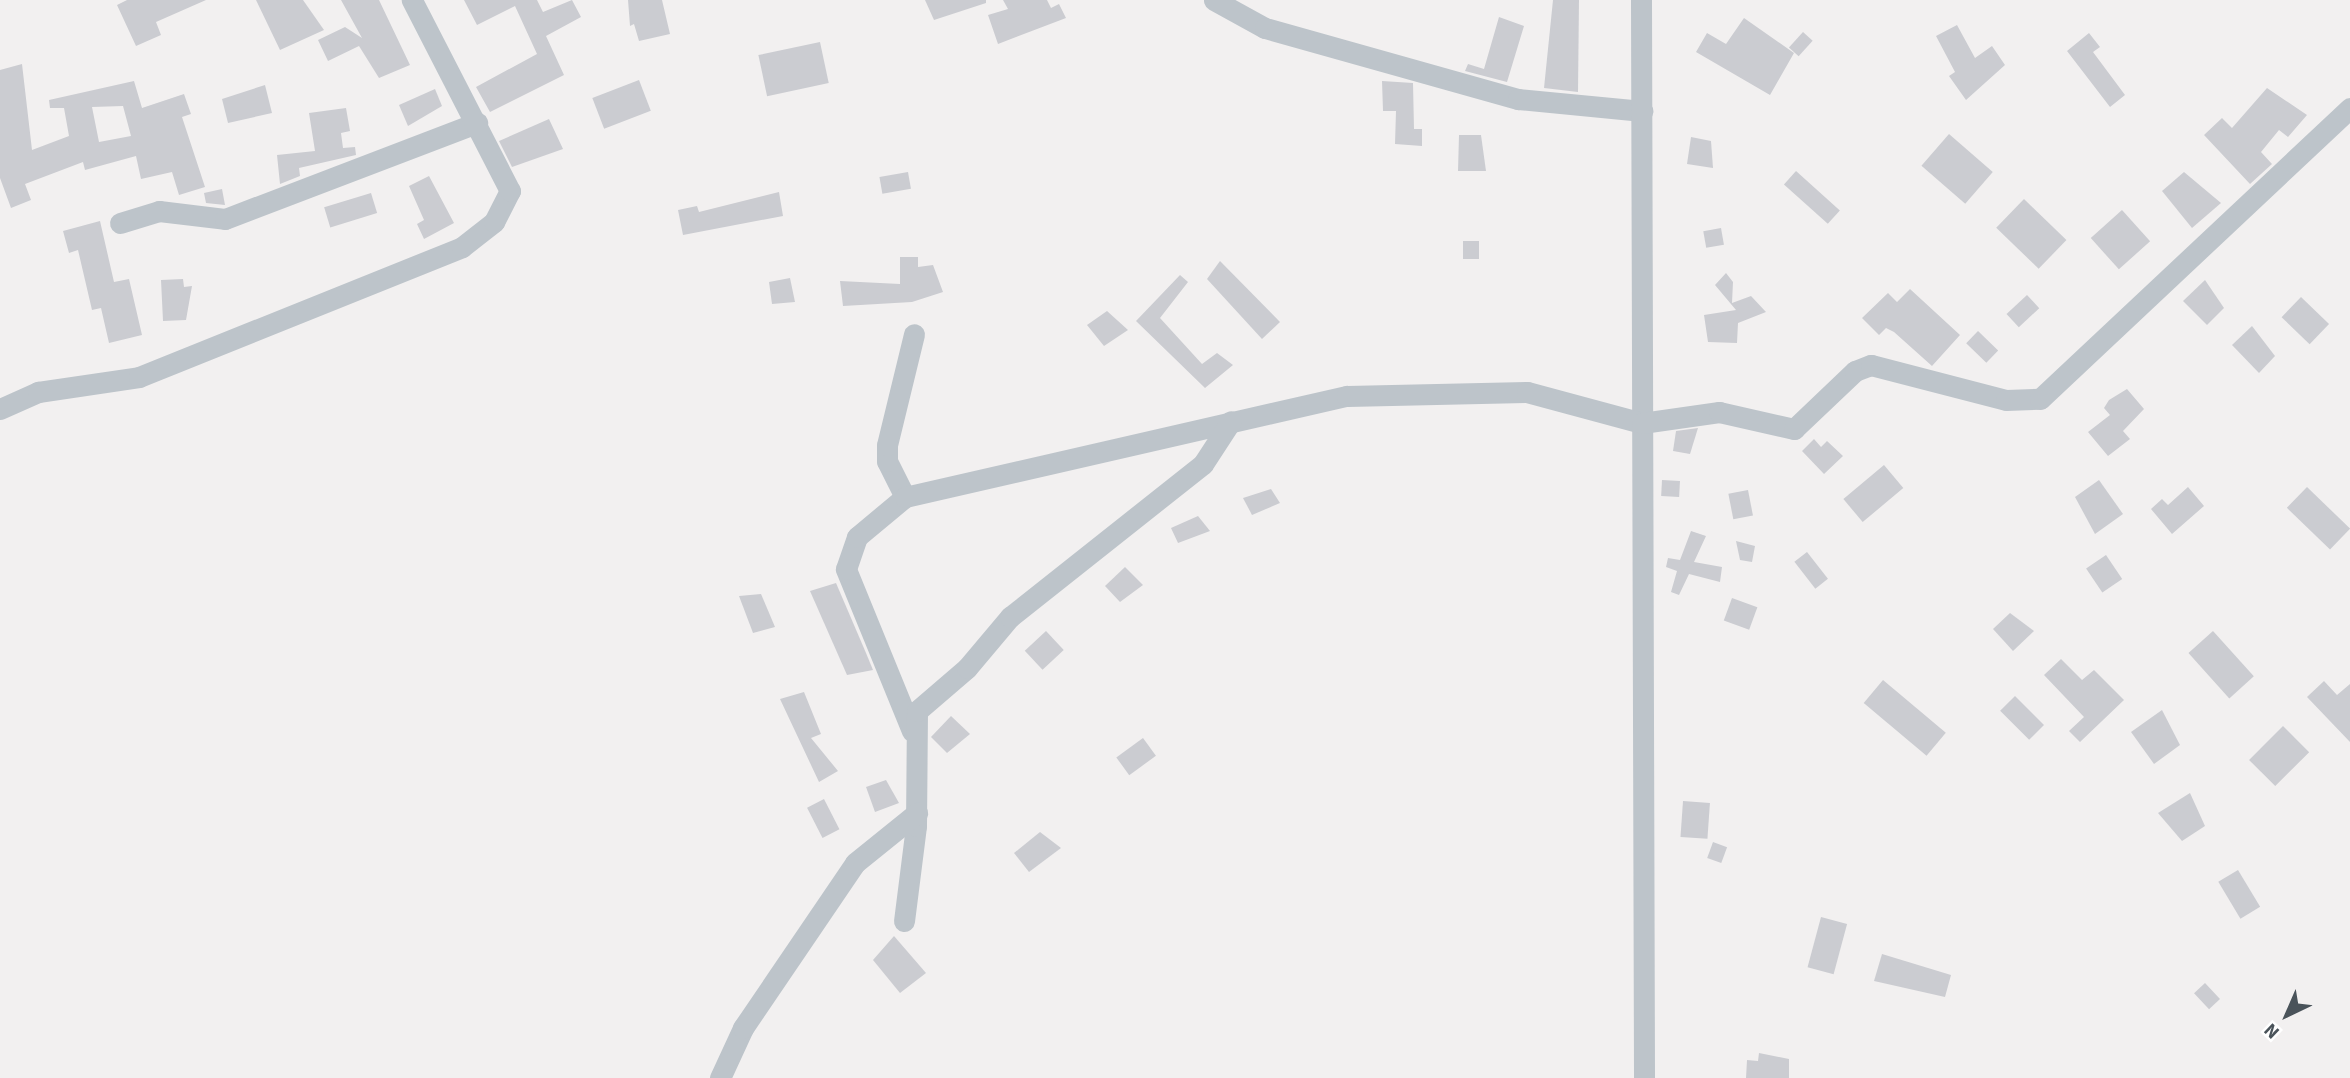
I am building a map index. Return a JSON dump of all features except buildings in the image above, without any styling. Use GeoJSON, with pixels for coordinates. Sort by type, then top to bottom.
{"type":"FeatureCollection","features":[{"type":"Feature","properties":{"kind":"street"},"geometry":{"type":"LineString","coordinates":[[0,409],[38,392],[139,377],[462,247],[494,222],[510,191],[412,0]]}},
{"type":"Feature","properties":{"kind":"street"},"geometry":{"type":"LineString","coordinates":[[1214,0],[1265,28],[1518,99],[1642,111]]}},
{"type":"Feature","properties":{"kind":"street"},"geometry":{"type":"LineString","coordinates":[[1641,0],[1644,1078]]}},
{"type":"Feature","properties":{"kind":"street"},"geometry":{"type":"LineString","coordinates":[[904,921],[916,813],[912,731],[846,569],[857,537],[905,497],[1347,396],[1467,389],[1527,392],[1642,423],[1719,412],[1794,429],[1855,371],[1871,365],[2006,400],[2040,399],[2350,108]]}},
{"type":"Feature","properties":{"kind":"street"},"geometry":{"type":"LineString","coordinates":[[120,223],[159,211],[225,219],[477,123]]}},
{"type":"Feature","properties":{"kind":"street"},"geometry":{"type":"LineString","coordinates":[[905,497],[887,461],[887,445],[914,334]]}},
{"type":"Feature","properties":{"kind":"street"},"geometry":{"type":"LineString","coordinates":[[912,731],[922,704],[953,682],[1010,617],[1203,464],[1231,421]]}},
{"type":"Feature","properties":{"kind":"street"},"geometry":{"type":"LineString","coordinates":[[720,1078],[756,1008],[855,863],[916,813]]}}]}
